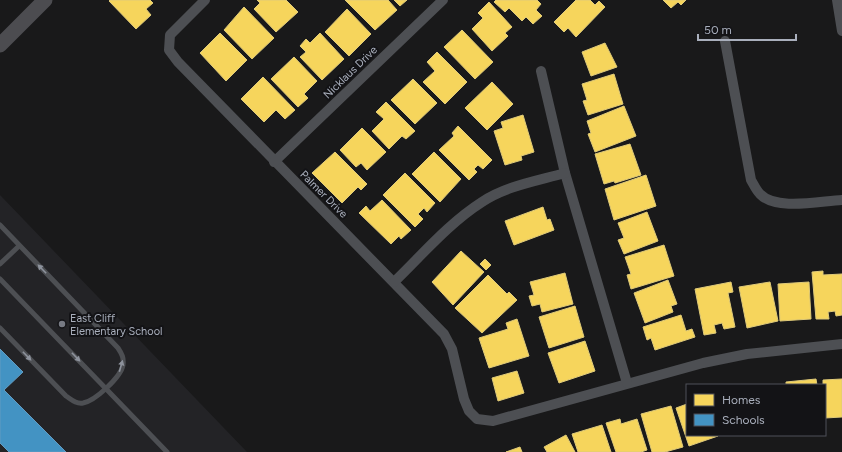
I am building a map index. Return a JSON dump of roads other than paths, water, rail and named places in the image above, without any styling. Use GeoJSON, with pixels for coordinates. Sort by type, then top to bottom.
{"type":"FeatureCollection","features":[{"type":"Feature","properties":{"kind":"street"},"geometry":{"type":"LineString","coordinates":[[0,45],[45,0]]}},
{"type":"Feature","properties":{"kind":"street","name":"Palmer Drive"},"geometry":{"type":"LineString","coordinates":[[206,0],[170,35],[169,50],[178,62],[274,162],[444,334],[452,349],[464,399],[469,411],[477,419],[493,422],[627,383]]}},
{"type":"Feature","properties":{"kind":"street","name":"Nicklaus Drive"},"geometry":{"type":"LineString","coordinates":[[274,162],[443,0]]}},
{"type":"Feature","properties":{"kind":"street"},"geometry":{"type":"LineString","coordinates":[[837,0],[842,32]]}},
{"type":"Feature","properties":{"kind":"street"},"geometry":{"type":"LineString","coordinates":[[725,41],[751,180],[759,194],[767,199],[783,204],[842,200]]}},
{"type":"Feature","properties":{"kind":"street"},"geometry":{"type":"LineString","coordinates":[[541,71],[565,173],[627,383],[703,363],[747,354],[842,344]]}},
{"type":"Feature","properties":{"kind":"street"},"geometry":{"type":"LineString","coordinates":[[394,282],[460,219],[482,202],[509,189],[565,173]]}},
{"type":"Feature","properties":{"kind":"lane"},"geometry":{"type":"LineString","coordinates":[[0,225],[121,352],[123,357],[123,367],[117,378],[94,399],[83,403],[74,402],[66,396],[0,328]]}},
{"type":"Feature","properties":{"kind":"lane"},"geometry":{"type":"LineString","coordinates":[[0,264],[19,246]]}},
{"type":"Feature","properties":{"kind":"lane"},"geometry":{"type":"LineString","coordinates":[[0,279],[168,452]]}},
{"type":"Feature","properties":{"kind":"place","name":"East Cliff Elementary School"},"geometry":{"type":"Point","coordinates":[62,324]}}]}
